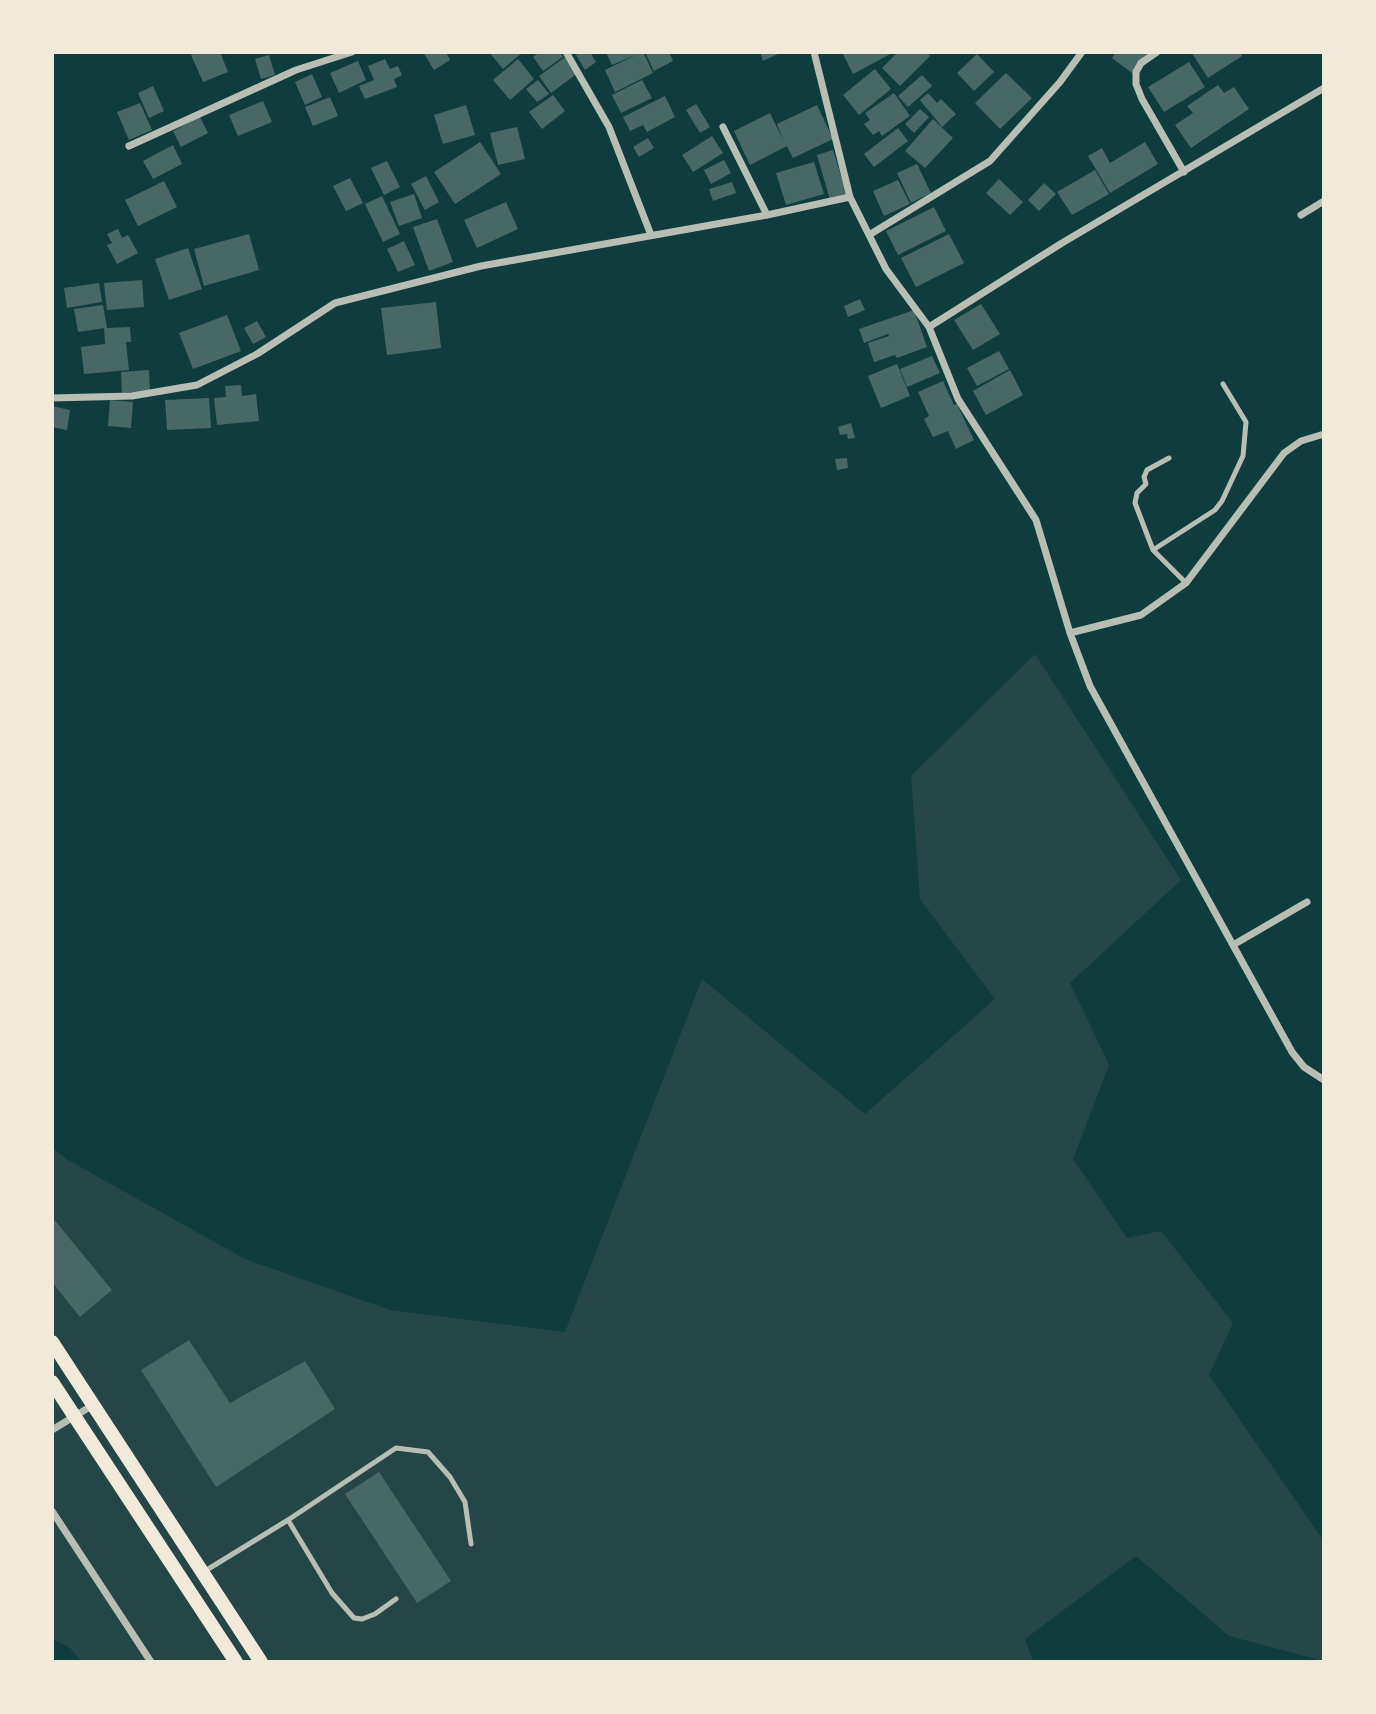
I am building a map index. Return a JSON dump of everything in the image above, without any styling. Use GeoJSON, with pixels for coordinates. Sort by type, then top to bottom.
{"type":"FeatureCollection","features":[{"type":"Feature","properties":{"kind":"main road"},"geometry":{"type":"LineString","coordinates":[[52,1342],[261,1661]]}},
{"type":"Feature","properties":{"kind":"main road"},"geometry":{"type":"LineString","coordinates":[[52,1382],[236,1661]]}},
{"type":"Feature","properties":{"kind":"street"},"geometry":{"type":"LineString","coordinates":[[130,146],[296,70],[352,52]]}},
{"type":"Feature","properties":{"kind":"street"},"geometry":{"type":"LineString","coordinates":[[566,52],[608,127],[651,235]]}},
{"type":"Feature","properties":{"kind":"street"},"geometry":{"type":"LineString","coordinates":[[814,52],[850,197],[886,269],[929,327],[958,399],[1036,520],[1070,633],[1090,686],[1292,1052],[1304,1067],[1324,1080]]}},
{"type":"Feature","properties":{"kind":"street"},"geometry":{"type":"LineString","coordinates":[[869,235],[990,161],[1082,52]]}},
{"type":"Feature","properties":{"kind":"street"},"geometry":{"type":"LineString","coordinates":[[1157,52],[1141,63],[1136,72],[1136,84],[1184,172]]}},
{"type":"Feature","properties":{"kind":"street"},"geometry":{"type":"LineString","coordinates":[[929,327],[1062,243],[1324,88]]}},
{"type":"Feature","properties":{"kind":"street"},"geometry":{"type":"LineString","coordinates":[[723,127],[767,215]]}},
{"type":"Feature","properties":{"kind":"street"},"geometry":{"type":"LineString","coordinates":[[52,398],[132,396],[197,385],[257,355],[335,303],[481,266],[767,215],[850,197]]}},
{"type":"Feature","properties":{"kind":"street"},"geometry":{"type":"LineString","coordinates":[[1301,215],[1324,201]]}},
{"type":"Feature","properties":{"kind":"street"},"geometry":{"type":"LineString","coordinates":[[1070,633],[1141,615],[1186,583],[1284,453],[1301,442],[1324,434]]}},
{"type":"Feature","properties":{"kind":"street"},"geometry":{"type":"LineString","coordinates":[[1233,945],[1307,902]]}},
{"type":"Feature","properties":{"kind":"street"},"geometry":{"type":"LineString","coordinates":[[52,1430],[93,1405]]}},
{"type":"Feature","properties":{"kind":"street"},"geometry":{"type":"LineString","coordinates":[[52,1511],[151,1661]]}},
{"type":"Feature","properties":{"kind":"lane"},"geometry":{"type":"LineString","coordinates":[[1153,550],[1215,510],[1243,456],[1246,422],[1223,384]]}},
{"type":"Feature","properties":{"kind":"lane"},"geometry":{"type":"LineString","coordinates":[[1169,458],[1147,470],[1144,477],[1146,484],[1137,493],[1135,503],[1153,550],[1186,583]]}},
{"type":"Feature","properties":{"kind":"lane"},"geometry":{"type":"LineString","coordinates":[[202,1573],[396,1448],[428,1452],[450,1477],[465,1502],[471,1544]]}},
{"type":"Feature","properties":{"kind":"lane"},"geometry":{"type":"LineString","coordinates":[[288,1520],[332,1593],[354,1618],[362,1619],[375,1615],[396,1599]]}},
{"type":"Feature","properties":{"kind":"shaded area"},"geometry":{"type":"Polygon","coordinates":[[[1035,654],[1181,880],[1070,983],[1109,1065],[1073,1159],[1127,1238],[1161,1231],[1233,1323],[1209,1375],[1323,1540],[1323,1661],[1229,1636],[1136,1556],[1025,1639],[1033,1661],[81,1661],[69,1647],[53,1639],[52,1148],[68,1160],[245,1259],[390,1310],[565,1332],[702,979],[865,1114],[995,999],[920,899],[911,776],[1035,654]]]}},
{"type":"Feature","properties":{"kind":"building"},"geometry":{"type":"Polygon","coordinates":[[[197,52],[220,52],[228,72],[203,82],[191,55],[197,52]]]}},
{"type":"Feature","properties":{"kind":"building"},"geometry":{"type":"Polygon","coordinates":[[[423,52],[446,52],[450,60],[434,70],[423,52]]]}},
{"type":"Feature","properties":{"kind":"building"},"geometry":{"type":"Polygon","coordinates":[[[489,52],[523,52],[503,69],[489,52]]]}},
{"type":"Feature","properties":{"kind":"building"},"geometry":{"type":"Polygon","coordinates":[[[540,52],[560,52],[563,57],[543,71],[533,57],[540,52]]]}},
{"type":"Feature","properties":{"kind":"building"},"geometry":{"type":"Polygon","coordinates":[[[590,52],[596,62],[585,70],[576,55],[590,52]]]}},
{"type":"Feature","properties":{"kind":"building"},"geometry":{"type":"Polygon","coordinates":[[[606,52],[643,52],[653,73],[615,92],[605,70],[638,54],[612,65],[606,52]]]}},
{"type":"Feature","properties":{"kind":"building"},"geometry":{"type":"Polygon","coordinates":[[[645,52],[669,52],[673,61],[654,71],[645,52]]]}},
{"type":"Feature","properties":{"kind":"building"},"geometry":{"type":"Polygon","coordinates":[[[760,52],[782,52],[763,61],[760,52]]]}},
{"type":"Feature","properties":{"kind":"building"},"geometry":{"type":"Polygon","coordinates":[[[842,52],[894,52],[853,74],[842,52]]]}},
{"type":"Feature","properties":{"kind":"building"},"geometry":{"type":"Polygon","coordinates":[[[898,52],[926,52],[930,56],[900,86],[882,68],[898,52]]]}},
{"type":"Feature","properties":{"kind":"building"},"geometry":{"type":"Polygon","coordinates":[[[1116,52],[1148,52],[1132,73],[1112,58],[1116,52]]]}},
{"type":"Feature","properties":{"kind":"building"},"geometry":{"type":"Polygon","coordinates":[[[1191,52],[1240,52],[1242,56],[1208,78],[1191,52]]]}},
{"type":"Feature","properties":{"kind":"building"},"geometry":{"type":"Polygon","coordinates":[[[977,54],[994,72],[974,91],[957,73],[977,54]]]}},
{"type":"Feature","properties":{"kind":"building"},"geometry":{"type":"Polygon","coordinates":[[[269,55],[275,75],[261,79],[255,59],[269,55]]]}},
{"type":"Feature","properties":{"kind":"building"},"geometry":{"type":"Polygon","coordinates":[[[565,57],[578,73],[551,93],[539,76],[565,57]]]}},
{"type":"Feature","properties":{"kind":"building"},"geometry":{"type":"Polygon","coordinates":[[[385,59],[390,69],[398,66],[402,75],[394,79],[397,87],[365,99],[359,86],[374,80],[368,66],[385,59]]]}},
{"type":"Feature","properties":{"kind":"building"},"geometry":{"type":"Polygon","coordinates":[[[518,59],[534,79],[510,100],[493,80],[518,59]]]}},
{"type":"Feature","properties":{"kind":"building"},"geometry":{"type":"Polygon","coordinates":[[[358,61],[366,80],[339,93],[330,73],[358,61]]]}},
{"type":"Feature","properties":{"kind":"building"},"geometry":{"type":"Polygon","coordinates":[[[1189,62],[1205,87],[1164,112],[1148,87],[1189,62]]]}},
{"type":"Feature","properties":{"kind":"building"},"geometry":{"type":"Polygon","coordinates":[[[875,69],[891,89],[859,115],[843,95],[875,69]]]}},
{"type":"Feature","properties":{"kind":"building"},"geometry":{"type":"Polygon","coordinates":[[[1006,73],[1032,98],[1000,129],[975,103],[1006,73]]]}},
{"type":"Feature","properties":{"kind":"building"},"geometry":{"type":"Polygon","coordinates":[[[312,74],[322,97],[305,105],[295,82],[312,74]]]}},
{"type":"Feature","properties":{"kind":"building"},"geometry":{"type":"Polygon","coordinates":[[[922,75],[932,86],[908,107],[898,96],[922,75]]]}},
{"type":"Feature","properties":{"kind":"building"},"geometry":{"type":"Polygon","coordinates":[[[538,80],[549,94],[537,102],[526,89],[538,80]]]}},
{"type":"Feature","properties":{"kind":"building"},"geometry":{"type":"Polygon","coordinates":[[[642,80],[652,98],[621,113],[612,95],[642,80]]]}},
{"type":"Feature","properties":{"kind":"building"},"geometry":{"type":"Polygon","coordinates":[[[1218,85],[1224,93],[1234,87],[1249,109],[1191,148],[1175,125],[1193,113],[1187,106],[1218,85]]]}},
{"type":"Feature","properties":{"kind":"building"},"geometry":{"type":"Polygon","coordinates":[[[153,86],[164,111],[149,118],[138,93],[153,86]]]}},
{"type":"Feature","properties":{"kind":"building"},"geometry":{"type":"Polygon","coordinates":[[[894,93],[910,116],[882,136],[879,131],[873,135],[864,124],[870,120],[865,113],[894,93]]]}},
{"type":"Feature","properties":{"kind":"building"},"geometry":{"type":"Polygon","coordinates":[[[928,93],[937,103],[941,99],[956,114],[942,127],[920,100],[928,93]]]}},
{"type":"Feature","properties":{"kind":"building"},"geometry":{"type":"Polygon","coordinates":[[[553,95],[565,111],[542,129],[529,112],[553,95]]]}},
{"type":"Feature","properties":{"kind":"building"},"geometry":{"type":"Polygon","coordinates":[[[665,96],[675,117],[647,132],[643,125],[630,131],[623,117],[665,96]]]}},
{"type":"Feature","properties":{"kind":"building"},"geometry":{"type":"Polygon","coordinates":[[[330,97],[338,116],[313,126],[305,107],[330,97]]]}},
{"type":"Feature","properties":{"kind":"building"},"geometry":{"type":"Polygon","coordinates":[[[263,101],[272,122],[238,136],[229,115],[263,101]]]}},
{"type":"Feature","properties":{"kind":"building"},"geometry":{"type":"Polygon","coordinates":[[[140,103],[152,130],[129,140],[117,112],[140,103]]]}},
{"type":"Feature","properties":{"kind":"building"},"geometry":{"type":"Polygon","coordinates":[[[696,104],[710,127],[700,133],[686,110],[696,104]]]}},
{"type":"Feature","properties":{"kind":"building"},"geometry":{"type":"Polygon","coordinates":[[[466,105],[475,135],[443,144],[434,115],[466,105]]]}},
{"type":"Feature","properties":{"kind":"building"},"geometry":{"type":"Polygon","coordinates":[[[817,105],[833,139],[793,158],[787,146],[750,165],[734,131],[770,113],[783,140],[777,124],[817,105]]]}},
{"type":"Feature","properties":{"kind":"building"},"geometry":{"type":"Polygon","coordinates":[[[920,109],[929,117],[914,133],[905,124],[920,109]]]}},
{"type":"Feature","properties":{"kind":"building"},"geometry":{"type":"Polygon","coordinates":[[[200,117],[208,133],[181,147],[173,131],[200,117]]]}},
{"type":"Feature","properties":{"kind":"building"},"geometry":{"type":"Polygon","coordinates":[[[933,119],[953,138],[925,168],[905,151],[933,119]]]}},
{"type":"Feature","properties":{"kind":"building"},"geometry":{"type":"Polygon","coordinates":[[[517,127],[525,159],[498,165],[490,133],[517,127]]]}},
{"type":"Feature","properties":{"kind":"building"},"geometry":{"type":"Polygon","coordinates":[[[898,128],[908,141],[874,167],[864,154],[898,128]]]}},
{"type":"Feature","properties":{"kind":"building"},"geometry":{"type":"Polygon","coordinates":[[[712,136],[723,153],[693,172],[682,155],[712,136]]]}},
{"type":"Feature","properties":{"kind":"building"},"geometry":{"type":"Polygon","coordinates":[[[648,138],[654,148],[639,157],[633,147],[648,138]]]}},
{"type":"Feature","properties":{"kind":"building"},"geometry":{"type":"Polygon","coordinates":[[[480,142],[501,174],[455,204],[434,172],[480,142]]]}},
{"type":"Feature","properties":{"kind":"building"},"geometry":{"type":"Polygon","coordinates":[[[1145,142],[1158,164],[1110,193],[1088,156],[1102,148],[1110,163],[1145,142]]]}},
{"type":"Feature","properties":{"kind":"building"},"geometry":{"type":"Polygon","coordinates":[[[173,145],[182,164],[153,179],[143,161],[173,145]]]}},
{"type":"Feature","properties":{"kind":"building"},"geometry":{"type":"Polygon","coordinates":[[[833,150],[847,195],[830,200],[817,155],[833,150]]]}},
{"type":"Feature","properties":{"kind":"building"},"geometry":{"type":"Polygon","coordinates":[[[724,160],[731,173],[711,184],[704,170],[724,160]]]}},
{"type":"Feature","properties":{"kind":"building"},"geometry":{"type":"Polygon","coordinates":[[[387,161],[400,187],[384,195],[371,168],[387,161]]]}},
{"type":"Feature","properties":{"kind":"building"},"geometry":{"type":"Polygon","coordinates":[[[814,162],[824,194],[786,205],[776,173],[814,162]]]}},
{"type":"Feature","properties":{"kind":"building"},"geometry":{"type":"Polygon","coordinates":[[[917,164],[931,193],[911,203],[897,173],[917,164]]]}},
{"type":"Feature","properties":{"kind":"building"},"geometry":{"type":"Polygon","coordinates":[[[1095,170],[1109,194],[1072,215],[1057,192],[1095,170]]]}},
{"type":"Feature","properties":{"kind":"building"},"geometry":{"type":"Polygon","coordinates":[[[426,176],[439,202],[425,210],[411,184],[426,176]]]}},
{"type":"Feature","properties":{"kind":"building"},"geometry":{"type":"Polygon","coordinates":[[[350,178],[363,203],[346,211],[333,186],[350,178]]]}},
{"type":"Feature","properties":{"kind":"building"},"geometry":{"type":"Polygon","coordinates":[[[999,179],[1023,202],[1010,215],[986,193],[999,179]]]}},
{"type":"Feature","properties":{"kind":"building"},"geometry":{"type":"Polygon","coordinates":[[[898,180],[910,204],[884,216],[873,191],[898,180]]]}},
{"type":"Feature","properties":{"kind":"building"},"geometry":{"type":"Polygon","coordinates":[[[164,181],[177,207],[138,226],[125,200],[164,181]]]}},
{"type":"Feature","properties":{"kind":"building"},"geometry":{"type":"Polygon","coordinates":[[[732,182],[736,193],[713,201],[709,189],[732,182]]]}},
{"type":"Feature","properties":{"kind":"building"},"geometry":{"type":"Polygon","coordinates":[[[1044,183],[1056,194],[1039,211],[1028,200],[1044,183]]]}},
{"type":"Feature","properties":{"kind":"building"},"geometry":{"type":"Polygon","coordinates":[[[414,194],[422,218],[399,226],[390,202],[414,194]]]}},
{"type":"Feature","properties":{"kind":"building"},"geometry":{"type":"Polygon","coordinates":[[[382,196],[400,234],[383,242],[365,204],[382,196]]]}},
{"type":"Feature","properties":{"kind":"building"},"geometry":{"type":"Polygon","coordinates":[[[506,202],[518,229],[477,248],[464,220],[506,202]]]}},
{"type":"Feature","properties":{"kind":"building"},"geometry":{"type":"Polygon","coordinates":[[[934,207],[946,231],[898,255],[886,231],[934,207]]]}},
{"type":"Feature","properties":{"kind":"building"},"geometry":{"type":"Polygon","coordinates":[[[437,219],[453,262],[429,271],[413,227],[437,219]]]}},
{"type":"Feature","properties":{"kind":"building"},"geometry":{"type":"Polygon","coordinates":[[[118,229],[122,238],[128,235],[138,253],[117,264],[107,245],[112,243],[107,234],[118,229]]]}},
{"type":"Feature","properties":{"kind":"building"},"geometry":{"type":"Polygon","coordinates":[[[249,234],[259,270],[204,286],[194,249],[249,234]]]}},
{"type":"Feature","properties":{"kind":"building"},"geometry":{"type":"Polygon","coordinates":[[[949,234],[964,263],[916,287],[901,258],[949,234]]]}},
{"type":"Feature","properties":{"kind":"building"},"geometry":{"type":"Polygon","coordinates":[[[404,241],[415,265],[398,272],[387,249],[404,241]]]}},
{"type":"Feature","properties":{"kind":"building"},"geometry":{"type":"Polygon","coordinates":[[[188,248],[202,289],[169,300],[155,259],[188,248]]]}},
{"type":"Feature","properties":{"kind":"building"},"geometry":{"type":"Polygon","coordinates":[[[142,280],[144,307],[107,310],[104,283],[142,280]]]}},
{"type":"Feature","properties":{"kind":"building"},"geometry":{"type":"Polygon","coordinates":[[[99,283],[102,302],[67,308],[64,288],[99,283]]]}},
{"type":"Feature","properties":{"kind":"building"},"geometry":{"type":"Polygon","coordinates":[[[860,299],[865,310],[848,317],[844,306],[860,299]]]}},
{"type":"Feature","properties":{"kind":"building"},"geometry":{"type":"Polygon","coordinates":[[[436,302],[441,348],[387,355],[381,308],[436,302]]]}},
{"type":"Feature","properties":{"kind":"building"},"geometry":{"type":"Polygon","coordinates":[[[981,304],[1000,334],[973,350],[954,320],[981,304]]]}},
{"type":"Feature","properties":{"kind":"building"},"geometry":{"type":"Polygon","coordinates":[[[103,305],[107,328],[130,327],[131,342],[126,342],[129,370],[84,374],[81,347],[105,344],[104,328],[78,332],[74,309],[103,305]]]}},
{"type":"Feature","properties":{"kind":"building"},"geometry":{"type":"Polygon","coordinates":[[[914,310],[927,347],[897,358],[895,355],[874,362],[868,343],[889,336],[888,334],[864,343],[859,329],[914,310]]]}},
{"type":"Feature","properties":{"kind":"building"},"geometry":{"type":"Polygon","coordinates":[[[227,315],[241,351],[193,369],[179,333],[227,315]]]}},
{"type":"Feature","properties":{"kind":"building"},"geometry":{"type":"Polygon","coordinates":[[[257,321],[266,337],[253,344],[244,328],[257,321]]]}},
{"type":"Feature","properties":{"kind":"building"},"geometry":{"type":"Polygon","coordinates":[[[999,351],[1009,369],[977,386],[967,368],[999,351]]]}},
{"type":"Feature","properties":{"kind":"building"},"geometry":{"type":"Polygon","coordinates":[[[932,356],[940,373],[907,387],[900,369],[932,356]]]}},
{"type":"Feature","properties":{"kind":"building"},"geometry":{"type":"Polygon","coordinates":[[[897,364],[910,396],[881,408],[868,376],[897,364]]]}},
{"type":"Feature","properties":{"kind":"building"},"geometry":{"type":"Polygon","coordinates":[[[149,370],[150,392],[122,393],[121,372],[149,370]]]}},
{"type":"Feature","properties":{"kind":"building"},"geometry":{"type":"Polygon","coordinates":[[[1010,370],[1023,395],[986,415],[973,391],[1010,370]]]}},
{"type":"Feature","properties":{"kind":"building"},"geometry":{"type":"Polygon","coordinates":[[[943,381],[974,440],[956,449],[948,431],[933,437],[924,419],[929,416],[918,392],[943,381]]]}},
{"type":"Feature","properties":{"kind":"building"},"geometry":{"type":"Polygon","coordinates":[[[241,385],[242,396],[256,394],[259,421],[217,425],[214,398],[226,397],[225,386],[241,385]]]}},
{"type":"Feature","properties":{"kind":"building"},"geometry":{"type":"Polygon","coordinates":[[[209,398],[211,428],[167,430],[165,400],[209,398]]]}},
{"type":"Feature","properties":{"kind":"building"},"geometry":{"type":"Polygon","coordinates":[[[110,400],[133,402],[131,428],[108,426],[110,400]]]}},
{"type":"Feature","properties":{"kind":"building"},"geometry":{"type":"Polygon","coordinates":[[[52,406],[70,410],[67,430],[52,427],[52,406]]]}},
{"type":"Feature","properties":{"kind":"building"},"geometry":{"type":"Polygon","coordinates":[[[851,423],[855,438],[848,439],[847,434],[840,435],[838,427],[851,423]]]}},
{"type":"Feature","properties":{"kind":"building"},"geometry":{"type":"Polygon","coordinates":[[[847,458],[848,468],[837,470],[835,459],[847,458]]]}},
{"type":"Feature","properties":{"kind":"building"},"geometry":{"type":"Polygon","coordinates":[[[52,1217],[112,1290],[80,1317],[52,1282],[52,1217]]]}},
{"type":"Feature","properties":{"kind":"building"},"geometry":{"type":"Polygon","coordinates":[[[189,1340],[230,1403],[305,1361],[335,1409],[216,1487],[141,1370],[189,1340]]]}},
{"type":"Feature","properties":{"kind":"building"},"geometry":{"type":"Polygon","coordinates":[[[379,1472],[451,1581],[417,1603],[345,1494],[379,1472]]]}}]}
